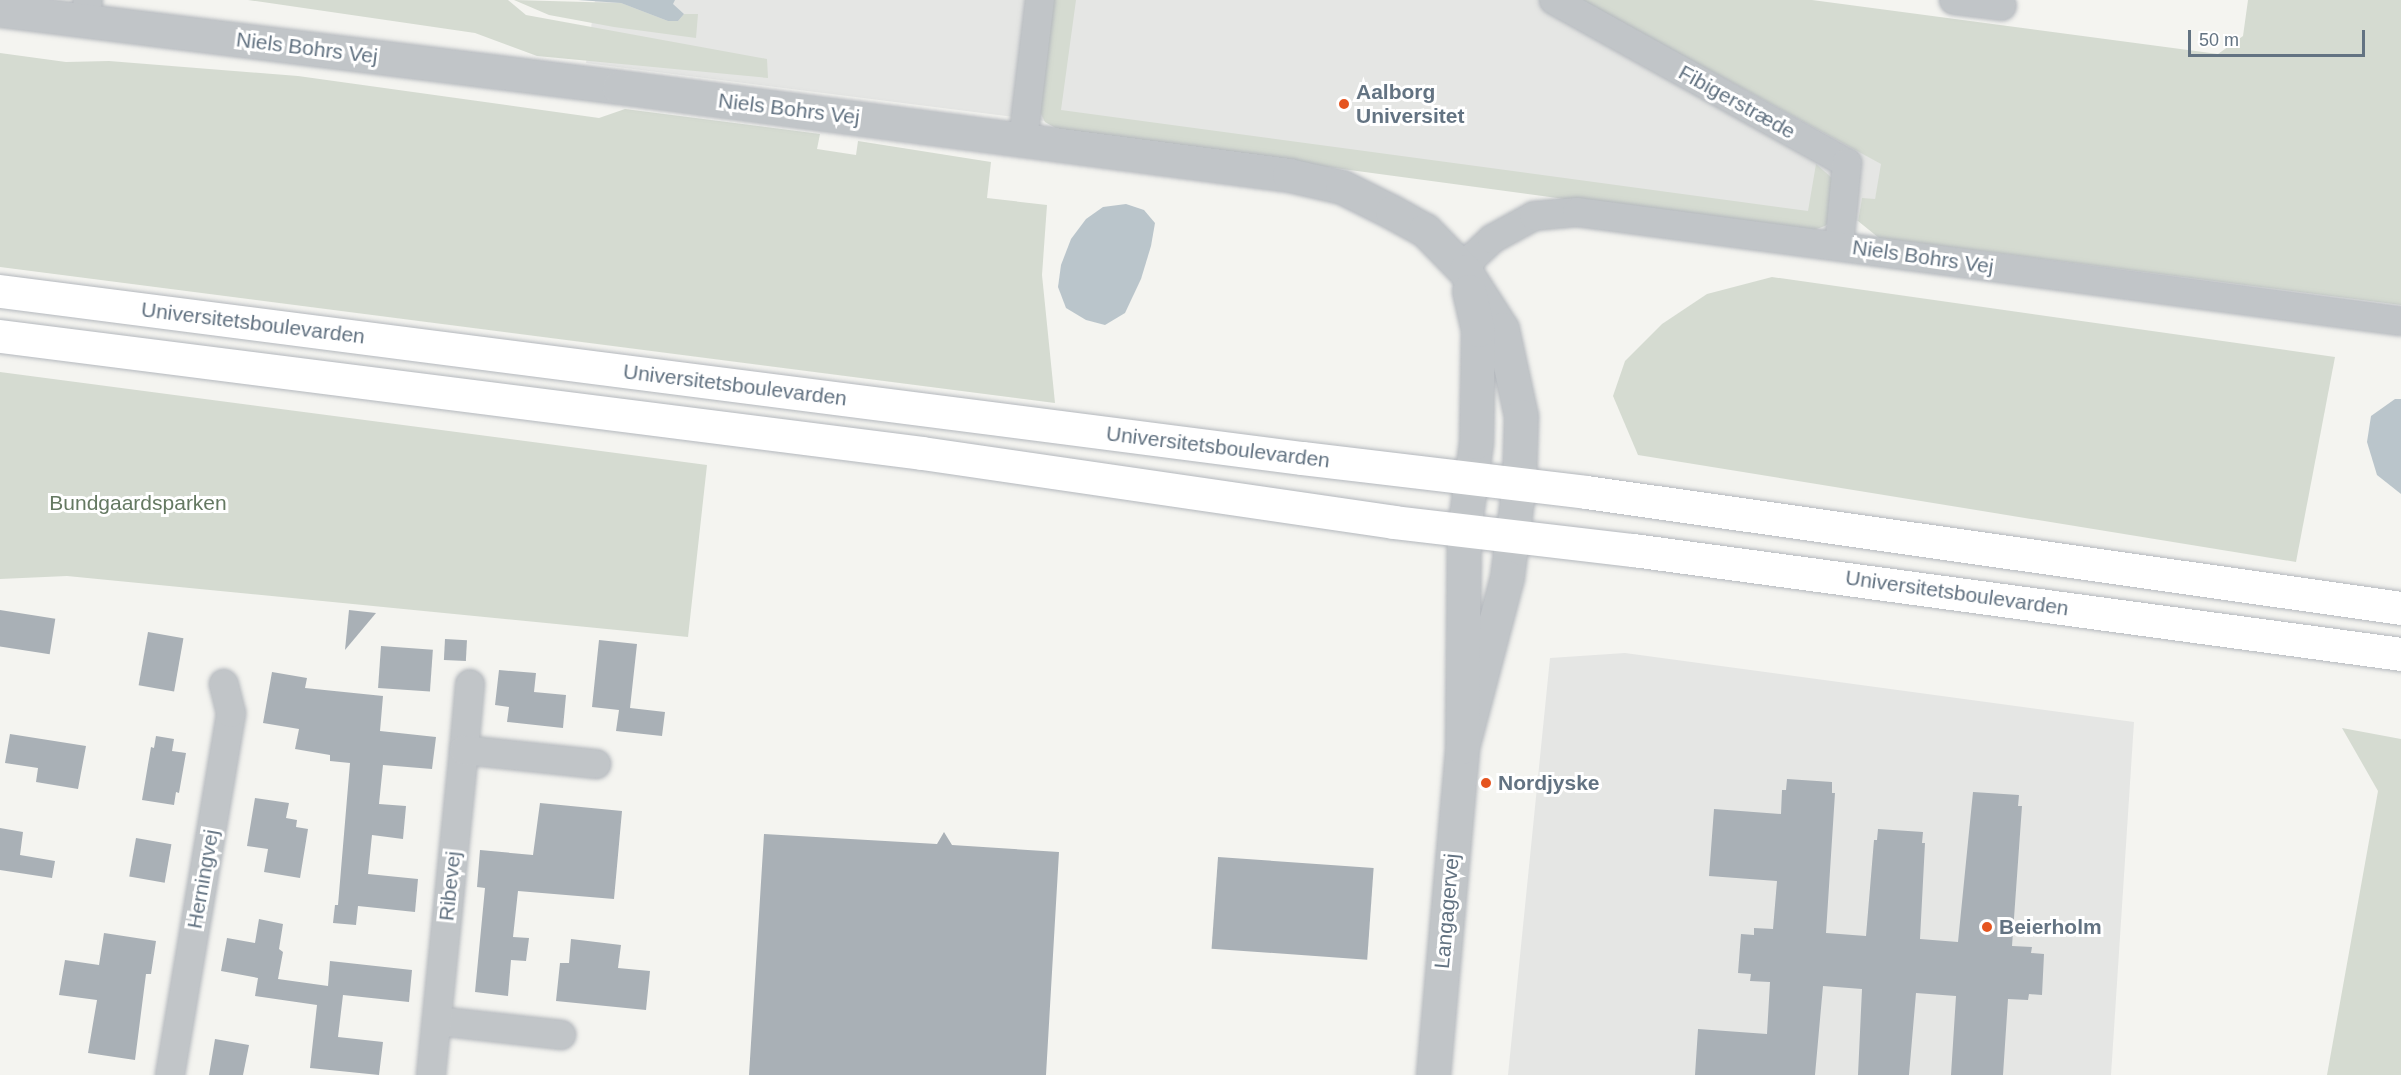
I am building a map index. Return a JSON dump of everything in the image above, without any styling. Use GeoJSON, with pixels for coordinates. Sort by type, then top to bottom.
{"type":"FeatureCollection","features":[{"type":"Feature","properties":{"kind":"main road","name":"Universitetsboulevarden"},"geometry":{"type":"LineString","coordinates":[[0,291],[1468,504]]}},
{"type":"Feature","properties":{"kind":"main road","name":"Universitetsboulevarden"},"geometry":{"type":"LineString","coordinates":[[0,336],[922,453],[1468,504]]}},
{"type":"Feature","properties":{"kind":"main road"},"geometry":{"type":"LineString","coordinates":[[1468,504],[2401,608]]}},
{"type":"Feature","properties":{"kind":"main road"},"geometry":{"type":"LineString","coordinates":[[1468,504],[1516,509]]}},
{"type":"Feature","properties":{"kind":"main road","name":"Universitetsboulevarden"},"geometry":{"type":"LineString","coordinates":[[1516,509],[1645,551],[2401,654]]}},
{"type":"Feature","properties":{"kind":"street"},"geometry":{"type":"LineString","coordinates":[[1023,140],[1040,0]]}},
{"type":"Feature","properties":{"kind":"street","name":"Fibigerstræde"},"geometry":{"type":"LineString","coordinates":[[1554,0],[1847,163],[1839,246]]}},
{"type":"Feature","properties":{"kind":"street"},"geometry":{"type":"LineString","coordinates":[[1964,1],[2002,6]]}},
{"type":"Feature","properties":{"kind":"street","name":"Niels Bohrs Vej"},"geometry":{"type":"LineString","coordinates":[[0,10],[86,11],[1288,175],[1342,187],[1425,230],[1465,271],[1502,329],[1521,416],[1516,509]]}},
{"type":"Feature","properties":{"kind":"street","name":"Niels Bohrs Vej"},"geometry":{"type":"LineString","coordinates":[[1465,271],[1473,257],[1492,239],[1534,216],[1577,212],[2401,321]]}},
{"type":"Feature","properties":{"kind":"street"},"geometry":{"type":"LineString","coordinates":[[1465,271],[1478,330],[1476,442],[1468,504]]}},
{"type":"Feature","properties":{"kind":"street","name":"Langagervej"},"geometry":{"type":"LineString","coordinates":[[1433,1075],[1462,747],[1468,504]]}},
{"type":"Feature","properties":{"kind":"street","name":"Langagervej"},"geometry":{"type":"LineString","coordinates":[[1462,747],[1508,577],[1516,509]]}},
{"type":"Feature","properties":{"kind":"street","name":"Herningvej"},"geometry":{"type":"LineString","coordinates":[[170,1075],[231,712],[224,684]]}},
{"type":"Feature","properties":{"kind":"street","name":"Ribevej"},"geometry":{"type":"LineString","coordinates":[[431,1075],[470,684]]}},
{"type":"Feature","properties":{"kind":"street"},"geometry":{"type":"LineString","coordinates":[[464,750],[596,764]]}},
{"type":"Feature","properties":{"kind":"street"},"geometry":{"type":"LineString","coordinates":[[437,1021],[561,1035]]}},
{"type":"Feature","properties":{"kind":"shaded area"},"geometry":{"type":"Polygon","coordinates":[[[578,0],[675,0],[673,4],[684,14],[678,21],[668,21],[621,3],[578,0]]]}},
{"type":"Feature","properties":{"kind":"shaded area","name":"Aalborg Universitet"},"geometry":{"type":"Polygon","coordinates":[[[595,0],[1581,0],[1882,164],[1875,200],[1862,199],[1858,221],[1822,216],[1813,218],[586,63],[595,0]]]}},
{"type":"Feature","properties":{"kind":"shaded area"},"geometry":{"type":"Polygon","coordinates":[[[1126,204],[1144,210],[1155,223],[1141,279],[1125,313],[1105,325],[1086,320],[1066,308],[1058,287],[1061,265],[1071,239],[1086,219],[1103,207],[1126,204]]]}},
{"type":"Feature","properties":{"kind":"shaded area"},"geometry":{"type":"Polygon","coordinates":[[[2395,399],[2401,399],[2401,494],[2377,475],[2367,442],[2371,416],[2395,399]]]}},
{"type":"Feature","properties":{"kind":"shaded area"},"geometry":{"type":"Polygon","coordinates":[[[1625,653],[2134,722],[2111,1075],[1508,1075],[1550,658],[1625,653]]]}},
{"type":"Feature","properties":{"kind":"green space"},"geometry":{"type":"Polygon","coordinates":[[[248,0],[508,0],[526,15],[767,59],[768,78],[537,56],[475,33],[248,0]]]}},
{"type":"Feature","properties":{"kind":"green space"},"geometry":{"type":"Polygon","coordinates":[[[514,0],[621,3],[668,21],[678,21],[684,14],[698,14],[696,38],[614,27],[549,15],[514,0]]]}},
{"type":"Feature","properties":{"kind":"green space"},"geometry":{"type":"Polygon","coordinates":[[[1052,0],[1076,0],[1061,110],[1808,211],[1816,164],[1832,178],[1835,217],[1825,226],[1808,232],[1061,131],[1045,122],[1038,108],[1052,0]]]}},
{"type":"Feature","properties":{"kind":"green space"},"geometry":{"type":"Polygon","coordinates":[[[1581,0],[1812,0],[2218,54],[2243,36],[2248,0],[2401,0],[2401,305],[1879,238],[1858,221],[1862,198],[1875,199],[1881,164],[1581,0]]]}},
{"type":"Feature","properties":{"kind":"green space"},"geometry":{"type":"Polygon","coordinates":[[[0,53],[66,62],[109,61],[298,76],[599,118],[625,109],[820,134],[817,149],[856,155],[858,141],[991,162],[987,198],[1047,205],[1042,275],[1055,403],[0,267],[0,53]]]}},
{"type":"Feature","properties":{"kind":"green space"},"geometry":{"type":"Polygon","coordinates":[[[1772,277],[2335,357],[2296,562],[1638,455],[1613,396],[1625,361],[1662,324],[1707,294],[1772,277]]]}},
{"type":"Feature","properties":{"kind":"green space","name":"Bundgaardsparken"},"geometry":{"type":"Polygon","coordinates":[[[0,372],[707,465],[688,637],[67,576],[0,579],[0,372]]]}},
{"type":"Feature","properties":{"kind":"green space"},"geometry":{"type":"Polygon","coordinates":[[[2342,728],[2401,739],[2401,1075],[2327,1075],[2378,791],[2342,728]]]}},
{"type":"Feature","properties":{"kind":"building"},"geometry":{"type":"Polygon","coordinates":[[[0,610],[55,619],[50,654],[0,646],[0,610]]]}},
{"type":"Feature","properties":{"kind":"building"},"geometry":{"type":"Polygon","coordinates":[[[349,610],[376,613],[345,650],[349,610]]]}},
{"type":"Feature","properties":{"kind":"building"},"geometry":{"type":"Polygon","coordinates":[[[148,632],[183,638],[174,691],[139,685],[148,632]]]}},
{"type":"Feature","properties":{"kind":"building"},"geometry":{"type":"Polygon","coordinates":[[[445,639],[467,640],[466,661],[444,660],[445,639]]]}},
{"type":"Feature","properties":{"kind":"building"},"geometry":{"type":"Polygon","coordinates":[[[599,640],[637,644],[630,708],[665,712],[662,736],[616,731],[619,710],[592,707],[599,640]]]}},
{"type":"Feature","properties":{"kind":"building"},"geometry":{"type":"Polygon","coordinates":[[[381,646],[433,650],[430,692],[378,688],[381,646]]]}},
{"type":"Feature","properties":{"kind":"building"},"geometry":{"type":"Polygon","coordinates":[[[499,670],[536,673],[534,692],[566,695],[563,728],[507,722],[509,707],[495,705],[499,670]]]}},
{"type":"Feature","properties":{"kind":"building"},"geometry":{"type":"Polygon","coordinates":[[[272,672],[307,678],[305,688],[383,696],[380,731],[436,737],[432,769],[383,765],[379,804],[406,806],[403,839],[372,835],[368,874],[418,879],[415,912],[358,906],[356,925],[333,923],[335,905],[338,905],[350,763],[330,761],[330,755],[295,749],[299,729],[263,723],[272,672]]]}},
{"type":"Feature","properties":{"kind":"building"},"geometry":{"type":"Polygon","coordinates":[[[10,734],[86,746],[78,789],[36,782],[38,768],[5,763],[10,734]]]}},
{"type":"Feature","properties":{"kind":"building"},"geometry":{"type":"Polygon","coordinates":[[[156,736],[174,739],[172,751],[186,753],[179,793],[176,792],[174,805],[142,800],[151,747],[154,748],[156,736]]]}},
{"type":"Feature","properties":{"kind":"building","name":"Beierholm"},"geometry":{"type":"Polygon","coordinates":[[[1787,779],[1832,782],[1832,793],[1835,793],[1826,933],[1866,936],[1874,840],[1877,840],[1878,829],[1923,832],[1922,843],[1925,843],[1920,939],[1958,942],[1973,792],[2019,795],[2018,806],[2022,806],[2012,946],[2032,947],[2031,953],[2044,954],[2042,995],[2029,994],[2028,1000],[2008,999],[2003,1075],[1951,1075],[1956,996],[1916,993],[1909,1075],[1858,1075],[1862,989],[1823,986],[1815,1075],[1695,1075],[1698,1029],[1767,1034],[1770,982],[1750,981],[1751,974],[1738,973],[1741,934],[1754,935],[1754,928],[1773,929],[1777,881],[1709,876],[1714,809],[1781,814],[1782,790],[1786,790],[1787,779]]]}},
{"type":"Feature","properties":{"kind":"building"},"geometry":{"type":"Polygon","coordinates":[[[255,798],[289,803],[286,818],[297,820],[296,827],[308,829],[300,878],[264,872],[268,849],[247,846],[255,798]]]}},
{"type":"Feature","properties":{"kind":"building"},"geometry":{"type":"Polygon","coordinates":[[[540,803],[622,811],[614,899],[518,891],[513,937],[529,938],[526,961],[511,960],[508,996],[475,992],[485,888],[477,887],[480,850],[533,855],[540,803]]]}},
{"type":"Feature","properties":{"kind":"building"},"geometry":{"type":"Polygon","coordinates":[[[0,828],[23,832],[20,855],[55,861],[52,878],[0,870],[0,828]]]}},
{"type":"Feature","properties":{"kind":"building"},"geometry":{"type":"Polygon","coordinates":[[[944,832],[952,845],[1059,852],[1046,1075],[749,1075],[764,834],[937,844],[944,832]]]}},
{"type":"Feature","properties":{"kind":"building"},"geometry":{"type":"Polygon","coordinates":[[[136,838],[171,844],[165,883],[129,876],[136,838]]]}},
{"type":"Feature","properties":{"kind":"building"},"geometry":{"type":"Polygon","coordinates":[[[1218,857],[1374,868],[1367,960],[1212,949],[1218,857]]]}},
{"type":"Feature","properties":{"kind":"building"},"geometry":{"type":"Polygon","coordinates":[[[259,919],[283,924],[279,949],[283,952],[278,979],[328,986],[330,961],[412,970],[409,1002],[343,995],[338,1037],[383,1042],[379,1075],[310,1068],[317,1005],[255,996],[258,978],[221,971],[227,938],[255,943],[259,919]]]}},
{"type":"Feature","properties":{"kind":"building"},"geometry":{"type":"Polygon","coordinates":[[[104,933],[156,941],[151,974],[146,974],[135,1060],[88,1053],[97,1000],[59,995],[65,960],[99,965],[104,933]]]}},
{"type":"Feature","properties":{"kind":"building"},"geometry":{"type":"Polygon","coordinates":[[[571,939],[621,945],[618,968],[650,971],[646,1010],[556,1001],[560,963],[569,963],[571,939]]]}},
{"type":"Feature","properties":{"kind":"building"},"geometry":{"type":"Polygon","coordinates":[[[215,1039],[249,1045],[243,1075],[209,1075],[215,1039]]]}},
{"type":"Feature","properties":{"kind":"place","name":"Aalborg Universitet"},"geometry":{"type":"Point","coordinates":[1344,104]}},
{"type":"Feature","properties":{"kind":"place","name":"Nordjyske"},"geometry":{"type":"Point","coordinates":[1486,783]}},
{"type":"Feature","properties":{"kind":"place","name":"Beierholm"},"geometry":{"type":"Point","coordinates":[1987,927]}}]}
